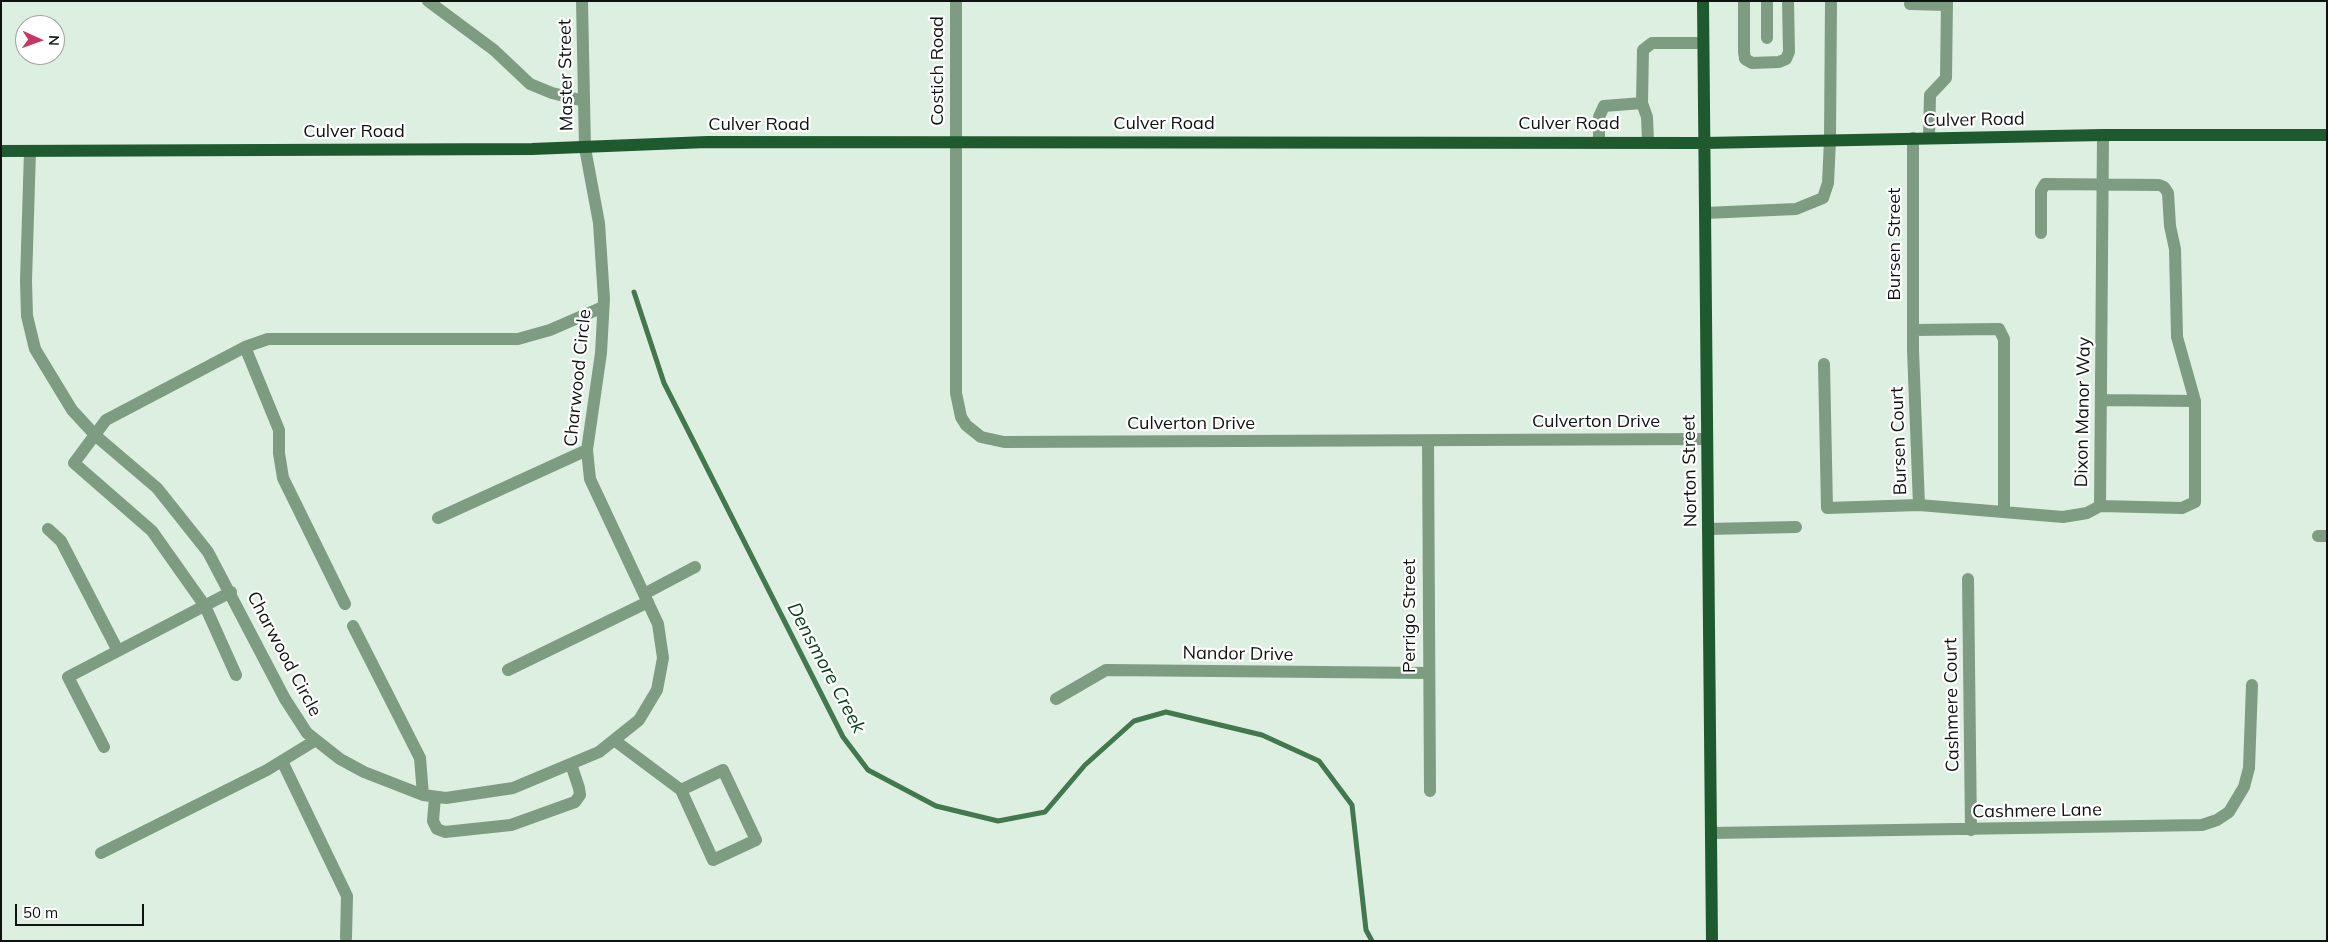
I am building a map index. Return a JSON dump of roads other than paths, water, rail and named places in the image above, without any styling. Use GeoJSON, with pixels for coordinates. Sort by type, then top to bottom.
{"type":"FeatureCollection","features":[{"type":"Feature","properties":{"kind":"main road","name":"Norton Street"},"geometry":{"type":"LineString","coordinates":[[1703,1],[1712,941]]}},
{"type":"Feature","properties":{"kind":"main road","name":"Culver Road"},"geometry":{"type":"LineString","coordinates":[[1,151],[584,148],[707,142],[1705,142],[2103,135],[2327,135]]}},
{"type":"Feature","properties":{"kind":"street"},"geometry":{"type":"LineString","coordinates":[[428,1],[494,50],[530,84],[552,93],[584,101]]}},
{"type":"Feature","properties":{"kind":"street","name":"Master Street"},"geometry":{"type":"LineString","coordinates":[[582,1],[584,148]]}},
{"type":"Feature","properties":{"kind":"street","name":"Costich Road"},"geometry":{"type":"LineString","coordinates":[[956,1],[956,141]]}},
{"type":"Feature","properties":{"kind":"street"},"geometry":{"type":"LineString","coordinates":[[1744,1],[1745,59],[1752,62],[1779,62],[1786,59],[1789,52],[1788,1]]}},
{"type":"Feature","properties":{"kind":"street"},"geometry":{"type":"LineString","coordinates":[[1767,1],[1768,38]]}},
{"type":"Feature","properties":{"kind":"street"},"geometry":{"type":"LineString","coordinates":[[1705,213],[1796,209],[1823,198],[1828,183],[1830,140],[1831,1]]}},
{"type":"Feature","properties":{"kind":"street"},"geometry":{"type":"LineString","coordinates":[[1910,4],[1947,3],[1946,78],[1930,95],[1930,138]]}},
{"type":"Feature","properties":{"kind":"street"},"geometry":{"type":"LineString","coordinates":[[1648,142],[1647,117],[1642,103],[1643,50],[1652,43],[1704,43]]}},
{"type":"Feature","properties":{"kind":"street"},"geometry":{"type":"LineString","coordinates":[[1600,142],[1599,117],[1604,106],[1642,103]]}},
{"type":"Feature","properties":{"kind":"street","name":"Dixon Manor Way"},"geometry":{"type":"LineString","coordinates":[[1919,505],[2063,517],[2087,513],[2100,506],[2103,135]]}},
{"type":"Feature","properties":{"kind":"street","name":"Bursen Street"},"geometry":{"type":"LineString","coordinates":[[1913,138],[1913,350]]}},
{"type":"Feature","properties":{"kind":"street","name":"Culverton Drive"},"geometry":{"type":"LineString","coordinates":[[956,141],[956,393],[961,416],[973,432],[981,437],[1004,442],[1707,439]]}},
{"type":"Feature","properties":{"kind":"street","name":"Charwood Circle"},"geometry":{"type":"LineString","coordinates":[[30,151],[26,244],[27,316],[35,349],[54,384],[72,410],[96,436],[157,488],[182,516],[208,552],[231,592],[285,699],[307,733],[340,759],[364,772],[429,796],[455,797],[514,788],[599,752],[639,720],[657,690],[663,658],[658,624],[590,480],[587,450],[601,353],[604,307],[599,223],[584,148]]}},
{"type":"Feature","properties":{"kind":"street"},"geometry":{"type":"LineString","coordinates":[[2041,233],[2041,191],[2045,184],[2103,183],[2159,185],[2164,187],[2168,193],[2170,226],[2175,249],[2177,337],[2196,401],[2194,502],[2182,508],[2100,506]]}},
{"type":"Feature","properties":{"kind":"street"},"geometry":{"type":"LineString","coordinates":[[236,675],[205,606],[152,531],[74,462],[96,436],[106,420],[245,347],[268,339],[518,338],[550,330],[604,307]]}},
{"type":"Feature","properties":{"kind":"street"},"geometry":{"type":"LineString","coordinates":[[1913,330],[1999,329],[2004,339],[2004,511]]}},
{"type":"Feature","properties":{"kind":"street"},"geometry":{"type":"LineString","coordinates":[[245,347],[279,430],[279,453],[283,478],[345,604]]}},
{"type":"Feature","properties":{"kind":"street","name":"Bursen Court"},"geometry":{"type":"LineString","coordinates":[[1824,364],[1827,508],[1919,505],[1913,350]]}},
{"type":"Feature","properties":{"kind":"street"},"geometry":{"type":"LineString","coordinates":[[2101,400],[2196,401]]}},
{"type":"Feature","properties":{"kind":"street","name":"Perrigo Street"},"geometry":{"type":"LineString","coordinates":[[1428,441],[1430,791]]}},
{"type":"Feature","properties":{"kind":"street"},"geometry":{"type":"LineString","coordinates":[[438,518],[587,450]]}},
{"type":"Feature","properties":{"kind":"street"},"geometry":{"type":"LineString","coordinates":[[1708,529],[1796,527]]}},
{"type":"Feature","properties":{"kind":"street"},"geometry":{"type":"LineString","coordinates":[[48,529],[61,541],[118,651]]}},
{"type":"Feature","properties":{"kind":"street"},"geometry":{"type":"LineString","coordinates":[[508,670],[646,598],[695,567]]}},
{"type":"Feature","properties":{"kind":"street","name":"Cashmere Court"},"geometry":{"type":"LineString","coordinates":[[1968,579],[1971,830]]}},
{"type":"Feature","properties":{"kind":"street"},"geometry":{"type":"LineString","coordinates":[[104,748],[68,677],[231,592]]}},
{"type":"Feature","properties":{"kind":"street"},"geometry":{"type":"LineString","coordinates":[[353,626],[420,758],[433,821],[437,829],[445,832],[511,825],[575,802],[580,795],[571,764]]}},
{"type":"Feature","properties":{"kind":"street","name":"Nandor Drive"},"geometry":{"type":"LineString","coordinates":[[1056,698],[1106,670],[1428,673]]}},
{"type":"Feature","properties":{"kind":"street","name":"Cashmere Lane"},"geometry":{"type":"LineString","coordinates":[[1711,833],[2202,825],[2217,820],[2229,812],[2244,787],[2249,768],[2252,685]]}},
{"type":"Feature","properties":{"kind":"street"},"geometry":{"type":"LineString","coordinates":[[101,853],[282,761],[316,740]]}},
{"type":"Feature","properties":{"kind":"street"},"geometry":{"type":"LineString","coordinates":[[614,740],[681,790],[713,860],[756,840],[723,770],[681,790]]}},
{"type":"Feature","properties":{"kind":"street"},"geometry":{"type":"LineString","coordinates":[[282,761],[347,896],[346,938]]}},
{"type":"Feature","properties":{"kind":"waterway","name":"Densmore Creek"},"geometry":{"type":"LineString","coordinates":[[634,292],[664,383],[843,737],[868,770],[936,806],[998,821],[1045,812],[1085,765],[1134,721],[1166,712],[1262,735],[1319,761],[1352,805],[1366,930],[1372,941]]}}]}
